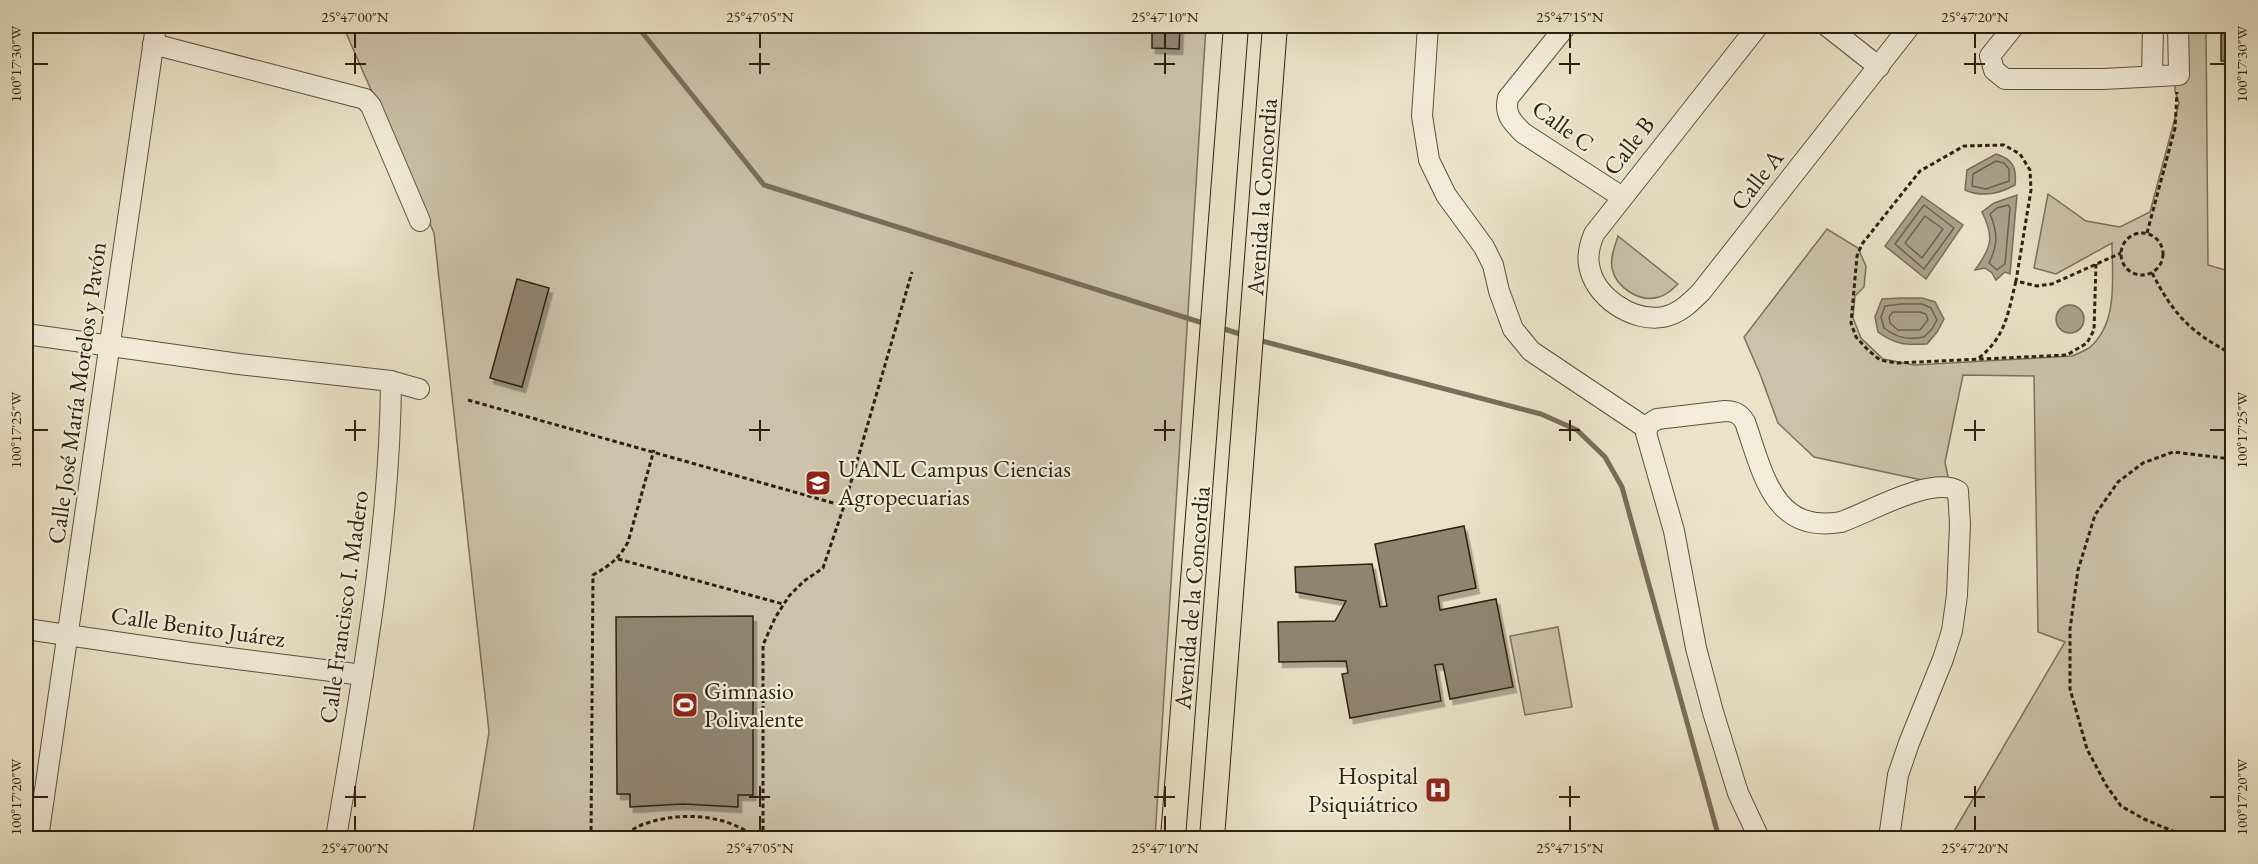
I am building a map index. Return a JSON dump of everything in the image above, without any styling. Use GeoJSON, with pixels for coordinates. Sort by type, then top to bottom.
{"type":"FeatureCollection","features":[{"type":"Feature","properties":{"kind":"main road","name":"Avenida la Concordia"},"geometry":{"type":"LineString","coordinates":[[1211,358],[1236,26]]}},
{"type":"Feature","properties":{"kind":"main road","name":"Avenida la Concordia"},"geometry":{"type":"LineString","coordinates":[[1248,369],[1275,26]]}},
{"type":"Feature","properties":{"kind":"main road","name":"Avenida de la Concordia"},"geometry":{"type":"LineString","coordinates":[[1173,838],[1211,358]]}},
{"type":"Feature","properties":{"kind":"main road","name":"Avenida de la Concordia"},"geometry":{"type":"LineString","coordinates":[[1212,838],[1248,369]]}},
{"type":"Feature","properties":{"kind":"street"},"geometry":{"type":"LineString","coordinates":[[1428,26],[1422,116],[1430,160],[1446,195],[1484,247],[1493,265],[1499,291],[1513,329],[1531,351],[1646,428]]}},
{"type":"Feature","properties":{"kind":"street","name":"Calle C"},"geometry":{"type":"LineString","coordinates":[[1566,26],[1508,98],[1507,112],[1510,121],[1551,154],[1622,197]]}},
{"type":"Feature","properties":{"kind":"street","name":"Calle B"},"geometry":{"type":"LineString","coordinates":[[1618,306],[1600,290],[1589,266],[1589,249],[1594,234],[1758,26]]}},
{"type":"Feature","properties":{"kind":"street"},"geometry":{"type":"LineString","coordinates":[[1827,26],[1879,67]]}},
{"type":"Feature","properties":{"kind":"street","name":"Calle A"},"geometry":{"type":"LineString","coordinates":[[1618,306],[1643,316],[1663,317],[1684,309],[1701,292],[1910,26]]}},
{"type":"Feature","properties":{"kind":"street"},"geometry":{"type":"LineString","coordinates":[[2014,26],[1990,56],[1994,70],[2005,79],[2103,79],[2179,75],[2178,26]]}},
{"type":"Feature","properties":{"kind":"street"},"geometry":{"type":"LineString","coordinates":[[2152,76],[2153,26]]}},
{"type":"Feature","properties":{"kind":"street"},"geometry":{"type":"LineString","coordinates":[[155,35],[365,99],[371,106],[420,221]]}},
{"type":"Feature","properties":{"kind":"street","name":"Calle José María Morelos y Pavón"},"geometry":{"type":"LineString","coordinates":[[38,838],[155,35]]}},
{"type":"Feature","properties":{"kind":"street"},"geometry":{"type":"LineString","coordinates":[[26,334],[110,348],[391,381],[419,390]]}},
{"type":"Feature","properties":{"kind":"street","name":"Calle Francisco I. Madero"},"geometry":{"type":"LineString","coordinates":[[336,838],[363,675],[390,444],[391,381]]}},
{"type":"Feature","properties":{"kind":"street"},"geometry":{"type":"LineString","coordinates":[[1646,428],[1657,419],[1734,411],[1745,422],[1761,470],[1787,513],[1809,523],[1841,522],[1925,488],[1943,487],[1958,491],[1960,524],[1958,584],[1952,631],[1898,775],[1889,838]]}},
{"type":"Feature","properties":{"kind":"street"},"geometry":{"type":"LineString","coordinates":[[1646,428],[1674,531],[1696,648],[1713,712],[1738,793],[1759,838]]}},
{"type":"Feature","properties":{"kind":"street","name":"Calle Benito Juárez"},"geometry":{"type":"LineString","coordinates":[[26,629],[363,675]]}},
{"type":"Feature","properties":{"kind":"path"},"geometry":{"type":"LineString","coordinates":[[2147,233],[2175,128],[2179,75]]}},
{"type":"Feature","properties":{"kind":"path"},"geometry":{"type":"LineString","coordinates":[[1977,359],[1995,342],[2005,327],[2016,281],[2031,190],[2030,170],[2020,154],[2004,145],[1964,146],[1920,171],[1862,244],[1857,256],[1851,323],[1856,337],[1880,360],[1896,363],[2067,355],[2087,343],[2094,330],[2096,264]]}},
{"type":"Feature","properties":{"kind":"path"},"geometry":{"type":"LineString","coordinates":[[2139,232],[2147,233],[2159,241],[2162,247],[2162,262],[2152,273],[2145,275],[2131,272],[2122,260],[2121,253],[2127,239],[2139,232]]}},
{"type":"Feature","properties":{"kind":"path"},"geometry":{"type":"LineString","coordinates":[[2016,281],[2037,285],[2052,284],[2121,253]]}},
{"type":"Feature","properties":{"kind":"path"},"geometry":{"type":"LineString","coordinates":[[763,838],[762,655],[768,633],[783,604],[804,581],[823,568],[844,506],[912,272]]}},
{"type":"Feature","properties":{"kind":"path"},"geometry":{"type":"LineString","coordinates":[[2152,273],[2166,300],[2193,330],[2232,354]]}},
{"type":"Feature","properties":{"kind":"path"},"geometry":{"type":"LineString","coordinates":[[468,400],[654,450],[844,506]]}},
{"type":"Feature","properties":{"kind":"path"},"geometry":{"type":"LineString","coordinates":[[591,838],[593,575],[618,559],[628,542],[654,450]]}},
{"type":"Feature","properties":{"kind":"path"},"geometry":{"type":"LineString","coordinates":[[2189,838],[2144,819],[2121,806],[2106,785],[2087,749],[2070,689],[2070,629],[2078,570],[2095,515],[2118,482],[2143,463],[2173,452],[2232,459]]}},
{"type":"Feature","properties":{"kind":"path"},"geometry":{"type":"LineString","coordinates":[[618,559],[783,604]]}},
{"type":"Feature","properties":{"kind":"path"},"geometry":{"type":"LineString","coordinates":[[620,838],[642,824],[684,817],[716,818],[744,829],[757,838]]}},
{"type":"Feature","properties":{"kind":"shaded area","name":"UANL Campus Ciencias Agropecuarias"},"geometry":{"type":"Polygon","coordinates":[[[343,26],[1206,26],[1155,838],[472,838],[489,732],[434,233],[343,26]]]}},
{"type":"Feature","properties":{"kind":"shaded area"},"geometry":{"type":"Polygon","coordinates":[[[2174,26],[2206,26],[2208,265],[2232,272],[2232,838],[1950,838],[2065,642],[2038,632],[2034,376],[1963,375],[1945,462],[1950,486],[1814,457],[1778,423],[1744,337],[1827,229],[1858,248],[1866,266],[1864,287],[1855,296],[1853,318],[1861,338],[1883,359],[1914,365],[2072,356],[2089,348],[2099,338],[2109,313],[2113,285],[2112,243],[2056,274],[2034,268],[2048,194],[2086,221],[2120,227],[2150,212],[2179,103],[2175,91],[2174,26]]]}},
{"type":"Feature","properties":{"kind":"shaded area"},"geometry":{"type":"Polygon","coordinates":[[[1618,236],[1678,284],[1665,295],[1652,298],[1637,296],[1624,288],[1618,282],[1612,268],[1612,256],[1618,236]]]}},
{"type":"Feature","properties":{"kind":"shaded area"},"geometry":{"type":"Polygon","coordinates":[[[1558,627],[1572,707],[1525,715],[1510,636],[1558,627]]]}},
{"type":"Feature","properties":{"kind":"water"},"geometry":{"type":"Polygon","coordinates":[[[1996,154],[2013,165],[2015,185],[1991,194],[1978,194],[1965,190],[1967,170],[1996,154]]]}},
{"type":"Feature","properties":{"kind":"water"},"geometry":{"type":"Polygon","coordinates":[[[2017,195],[2010,274],[2005,272],[1996,280],[1985,268],[1975,270],[1988,249],[1990,236],[1982,212],[1994,203],[2017,195]]]}},
{"type":"Feature","properties":{"kind":"water"},"geometry":{"type":"Polygon","coordinates":[[[1922,196],[1963,225],[1926,279],[1885,246],[1922,196]]]}},
{"type":"Feature","properties":{"kind":"water"},"geometry":{"type":"Polygon","coordinates":[[[1922,298],[1935,302],[1944,319],[1927,344],[1901,343],[1890,340],[1878,332],[1875,317],[1882,299],[1922,298]]]}},
{"type":"Feature","properties":{"kind":"water"},"geometry":{"type":"Polygon","coordinates":[[[2070,305],[2080,309],[2084,319],[2080,329],[2070,333],[2060,329],[2056,319],[2060,309],[2070,305]]]}},
{"type":"Feature","properties":{"kind":"building"},"geometry":{"type":"Polygon","coordinates":[[[1152,26],[1180,26],[1179,49],[1152,48],[1152,26]]]}},
{"type":"Feature","properties":{"kind":"building"},"geometry":{"type":"Polygon","coordinates":[[[2221,26],[2232,26],[2232,61],[2221,61],[2221,26]]]}},
{"type":"Feature","properties":{"kind":"building"},"geometry":{"type":"Polygon","coordinates":[[[517,279],[549,288],[522,387],[490,378],[517,279]]]}},
{"type":"Feature","properties":{"kind":"building"},"geometry":{"type":"Polygon","coordinates":[[[1464,526],[1476,588],[1438,596],[1440,610],[1496,599],[1513,687],[1450,699],[1443,664],[1435,665],[1441,701],[1350,718],[1342,674],[1348,673],[1346,661],[1279,662],[1278,622],[1335,621],[1346,601],[1296,592],[1295,567],[1372,564],[1380,607],[1387,606],[1375,544],[1464,526]]]}},
{"type":"Feature","properties":{"kind":"building","name":"Gimnasio Polivalente"},"geometry":{"type":"Polygon","coordinates":[[[753,616],[753,795],[738,795],[738,807],[683,804],[630,807],[630,794],[617,794],[616,617],[753,616]]]}},
{"type":"Feature","properties":{"kind":"waterway"},"geometry":{"type":"LineString","coordinates":[[637,26],[764,185],[1206,324]]}},
{"type":"Feature","properties":{"kind":"waterway"},"geometry":{"type":"LineString","coordinates":[[1218,327],[1243,335]]}},
{"type":"Feature","properties":{"kind":"waterway"},"geometry":{"type":"LineString","coordinates":[[1258,340],[1541,414],[1577,430],[1605,457],[1622,487],[1719,838]]}},
{"type":"Feature","properties":{"kind":"place","name":"UANL Campus Ciencias Agropecuarias"},"geometry":{"type":"Point","coordinates":[818,483]}},
{"type":"Feature","properties":{"kind":"place","name":"Gimnasio Polivalente"},"geometry":{"type":"Point","coordinates":[685,705]}},
{"type":"Feature","properties":{"kind":"place","name":"Hospital Psiquiátrico"},"geometry":{"type":"Point","coordinates":[1438,790]}}]}
